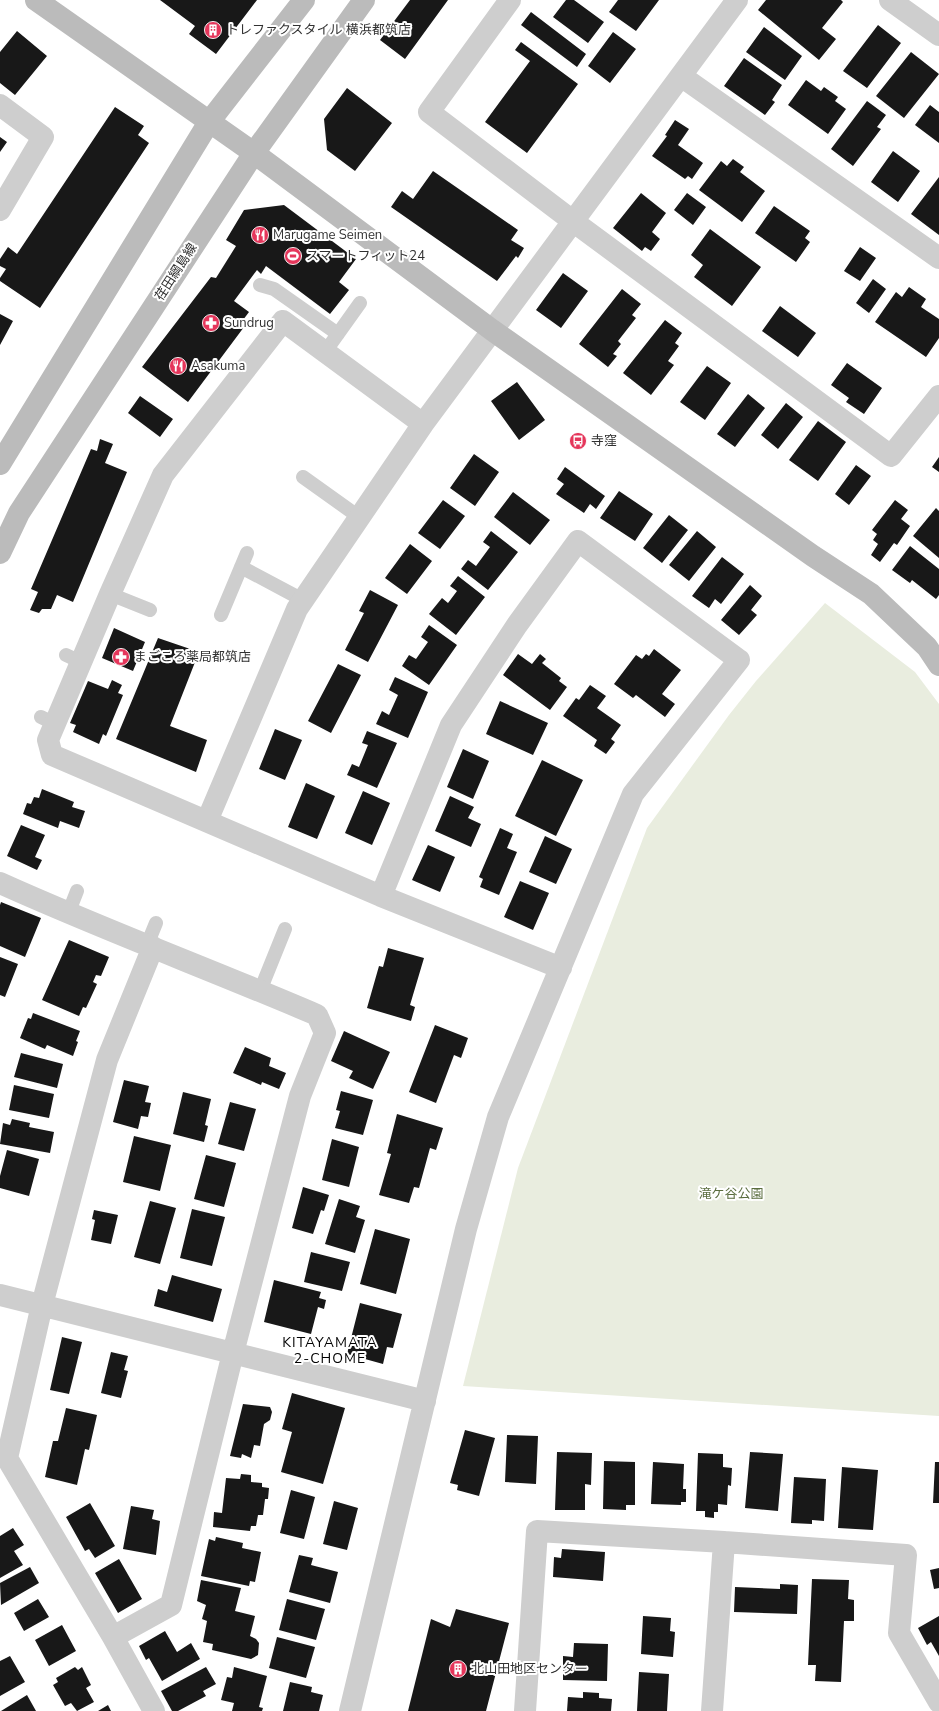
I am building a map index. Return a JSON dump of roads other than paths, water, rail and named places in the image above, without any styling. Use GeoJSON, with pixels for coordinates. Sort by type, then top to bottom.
{"type":"FeatureCollection","features":[{"type":"Feature","properties":{"kind":"main road"},"geometry":{"type":"LineString","coordinates":[[36,0],[254,153],[492,330],[813,556],[871,594],[927,647],[939,665]]}},
{"type":"Feature","properties":{"kind":"main road"},"geometry":{"type":"LineString","coordinates":[[0,464],[209,122],[304,0]]}},
{"type":"Feature","properties":{"kind":"main road","name":"荏田綱島線"},"geometry":{"type":"LineString","coordinates":[[0,552],[19,513],[254,153],[364,0]]}},
{"type":"Feature","properties":{"kind":"street"},"geometry":{"type":"LineString","coordinates":[[510,0],[429,112],[574,222],[891,456],[939,396]]}},
{"type":"Feature","properties":{"kind":"street"},"geometry":{"type":"LineString","coordinates":[[207,821],[297,608],[423,424],[737,0]]}},
{"type":"Feature","properties":{"kind":"street"},"geometry":{"type":"LineString","coordinates":[[890,0],[939,35]]}},
{"type":"Feature","properties":{"kind":"street"},"geometry":{"type":"LineString","coordinates":[[681,76],[939,258]]}},
{"type":"Feature","properties":{"kind":"street"},"geometry":{"type":"LineString","coordinates":[[0,105],[43,137],[0,210]]}},
{"type":"Feature","properties":{"kind":"street"},"geometry":{"type":"LineString","coordinates":[[423,424],[283,321],[162,475],[110,594],[73,658],[48,720],[48,740],[52,755],[381,896],[561,968]]}},
{"type":"Feature","properties":{"kind":"street"},"geometry":{"type":"LineString","coordinates":[[350,1711],[466,1229],[498,1117],[632,794],[739,660],[578,541],[517,625],[451,725],[381,896]]}},
{"type":"Feature","properties":{"kind":"street"},"geometry":{"type":"LineString","coordinates":[[0,883],[68,914],[317,1015],[325,1033],[300,1096],[233,1354],[171,1605],[113,1638]]}},
{"type":"Feature","properties":{"kind":"street"},"geometry":{"type":"LineString","coordinates":[[150,946],[107,1060],[42,1305],[7,1458],[113,1638],[154,1711]]}},
{"type":"Feature","properties":{"kind":"street"},"geometry":{"type":"LineString","coordinates":[[0,1294],[233,1354],[425,1401]]}},
{"type":"Feature","properties":{"kind":"street"},"geometry":{"type":"LineString","coordinates":[[525,1711],[537,1531],[906,1555],[899,1633],[939,1702]]}},
{"type":"Feature","properties":{"kind":"street"},"geometry":{"type":"LineString","coordinates":[[712,1711],[724,1542]]}},
{"type":"Feature","properties":{"kind":"lane"},"geometry":{"type":"LineString","coordinates":[[260,285],[274,289],[338,334]]}},
{"type":"Feature","properties":{"kind":"lane"},"geometry":{"type":"LineString","coordinates":[[325,352],[360,304]]}},
{"type":"Feature","properties":{"kind":"lane"},"geometry":{"type":"LineString","coordinates":[[302,478],[359,518]]}},
{"type":"Feature","properties":{"kind":"lane"},"geometry":{"type":"LineString","coordinates":[[222,615],[247,553]]}},
{"type":"Feature","properties":{"kind":"lane"},"geometry":{"type":"LineString","coordinates":[[241,567],[303,600]]}},
{"type":"Feature","properties":{"kind":"lane"},"geometry":{"type":"LineString","coordinates":[[110,594],[150,610]]}},
{"type":"Feature","properties":{"kind":"lane"},"geometry":{"type":"LineString","coordinates":[[68,914],[77,891]]}},
{"type":"Feature","properties":{"kind":"lane"},"geometry":{"type":"LineString","coordinates":[[150,946],[156,923]]}},
{"type":"Feature","properties":{"kind":"lane"},"geometry":{"type":"LineString","coordinates":[[260,991],[285,929]]}},
{"type":"Feature","properties":{"kind":"place","name":"トレファクスタイル 横浜都筑店"},"geometry":{"type":"Point","coordinates":[213,30]}},
{"type":"Feature","properties":{"kind":"place","name":"Marugame Seimen"},"geometry":{"type":"Point","coordinates":[260,235]}},
{"type":"Feature","properties":{"kind":"place","name":"スマートフィット24"},"geometry":{"type":"Point","coordinates":[293,256]}},
{"type":"Feature","properties":{"kind":"place","name":"Sundrug"},"geometry":{"type":"Point","coordinates":[211,323]}},
{"type":"Feature","properties":{"kind":"place","name":"Asakuma"},"geometry":{"type":"Point","coordinates":[178,366]}},
{"type":"Feature","properties":{"kind":"place","name":"寺窪"},"geometry":{"type":"Point","coordinates":[578,441]}},
{"type":"Feature","properties":{"kind":"place","name":"まごころ薬局都筑店"},"geometry":{"type":"Point","coordinates":[121,657]}},
{"type":"Feature","properties":{"kind":"place","name":"北山田地区センター"},"geometry":{"type":"Point","coordinates":[458,1669]}},
{"type":"Feature","properties":{"kind":"district","name":"KITAYAMATA 2-CHOME"},"geometry":{"type":"Point","coordinates":[330,1350]}},
{"type":"Feature","properties":{"kind":"park label","name":"滝ケ谷公園"},"geometry":{"type":"Point","coordinates":[731,1194]}}]}
